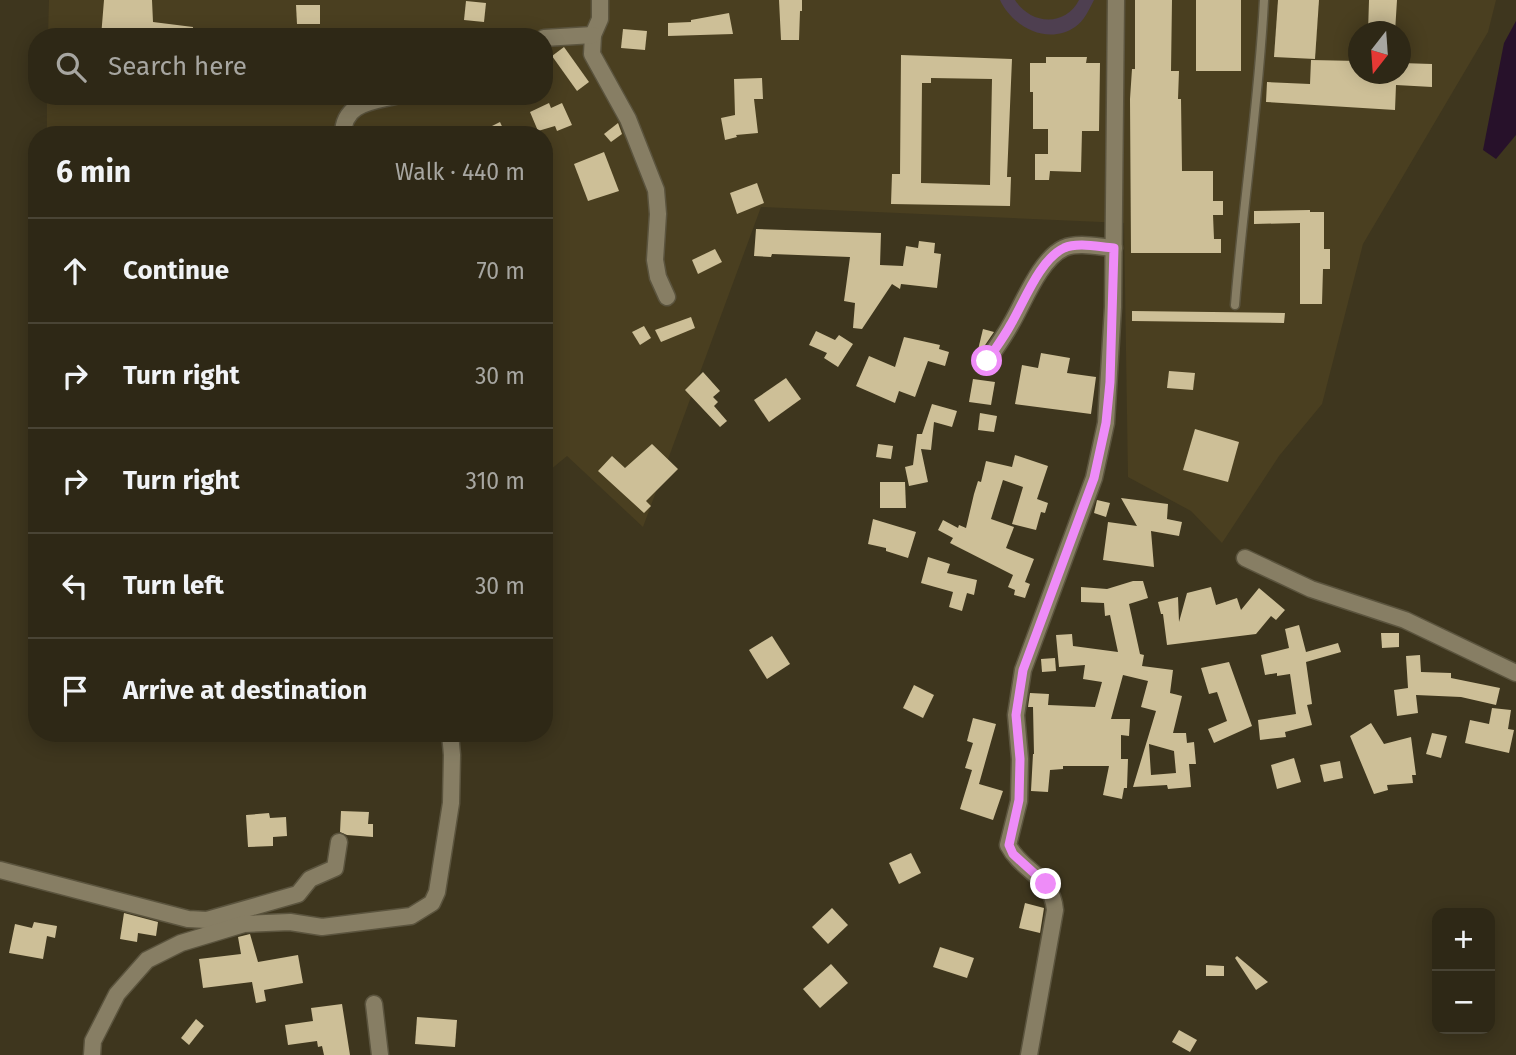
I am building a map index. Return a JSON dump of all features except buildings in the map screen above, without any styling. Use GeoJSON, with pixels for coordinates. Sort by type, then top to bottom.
{"type":"FeatureCollection","features":[{"type":"Feature","properties":{"kind":"street"},"geometry":{"type":"LineString","coordinates":[[600,0],[600,19],[593,35],[592,54],[628,119],[656,190],[658,214],[655,260],[667,297]]}},
{"type":"Feature","properties":{"kind":"street"},"geometry":{"type":"LineString","coordinates":[[1029,1055],[1055,910],[1054,897],[1046,884],[1013,854],[1009,845],[1020,790],[1016,715],[1023,670],[1094,478],[1106,423],[1110,382],[1114,248],[1116,0]]}},
{"type":"Feature","properties":{"kind":"street"},"geometry":{"type":"LineString","coordinates":[[553,37],[593,35]]}},
{"type":"Feature","properties":{"kind":"street"},"geometry":{"type":"LineString","coordinates":[[345,126],[351,110],[359,105]]}},
{"type":"Feature","properties":{"kind":"street"},"geometry":{"type":"LineString","coordinates":[[987,361],[1012,324],[1034,280],[1058,252],[1065,247],[1076,246],[1114,248]]}},
{"type":"Feature","properties":{"kind":"street"},"geometry":{"type":"LineString","coordinates":[[1245,558],[1311,589],[1405,620],[1516,673]]}},
{"type":"Feature","properties":{"kind":"street"},"geometry":{"type":"LineString","coordinates":[[92,1055],[93,1041],[117,994],[147,960],[181,943],[244,924],[290,922],[322,927],[411,916],[432,903],[437,892],[451,803],[451,742]]}},
{"type":"Feature","properties":{"kind":"street"},"geometry":{"type":"LineString","coordinates":[[0,870],[188,919],[207,920],[298,894],[310,878],[335,868],[339,842]]}},
{"type":"Feature","properties":{"kind":"street"},"geometry":{"type":"LineString","coordinates":[[374,1004],[380,1055]]}},
{"type":"Feature","properties":{"kind":"lane"},"geometry":{"type":"LineString","coordinates":[[1235,305],[1264,0]]}},
{"type":"Feature","properties":{"kind":"shaded area"},"geometry":{"type":"Polygon","coordinates":[[[49,0],[1496,0],[1488,32],[1363,244],[1322,404],[1279,456],[1222,543],[1191,511],[1128,477],[1124,223],[761,207],[643,527],[567,456],[553,468],[553,126],[47,126],[47,105],[553,105],[553,28],[48,28],[49,0]]]}},
{"type":"Feature","properties":{"kind":"shaded area"},"geometry":{"type":"Polygon","coordinates":[[[1000,0],[1015,0],[1030,14],[1048,20],[1065,15],[1079,0],[1094,0],[1075,27],[1064,32],[1042,34],[1013,18],[1000,0]]]}},
{"type":"Feature","properties":{"kind":"shaded area"},"geometry":{"type":"Polygon","coordinates":[[[1516,21],[1516,135],[1496,159],[1483,150],[1504,43],[1516,21]]]}},
{"type":"Feature","properties":{"kind":"route"},"geometry":{"type":"LineString","coordinates":[[987,361],[1012,324],[1034,280],[1058,252],[1065,247],[1076,246],[1114,248],[1110,382],[1106,423],[1094,478],[1023,670],[1018,692],[1016,715],[1021,780],[1009,845],[1013,854],[1046,884]]}}]}
